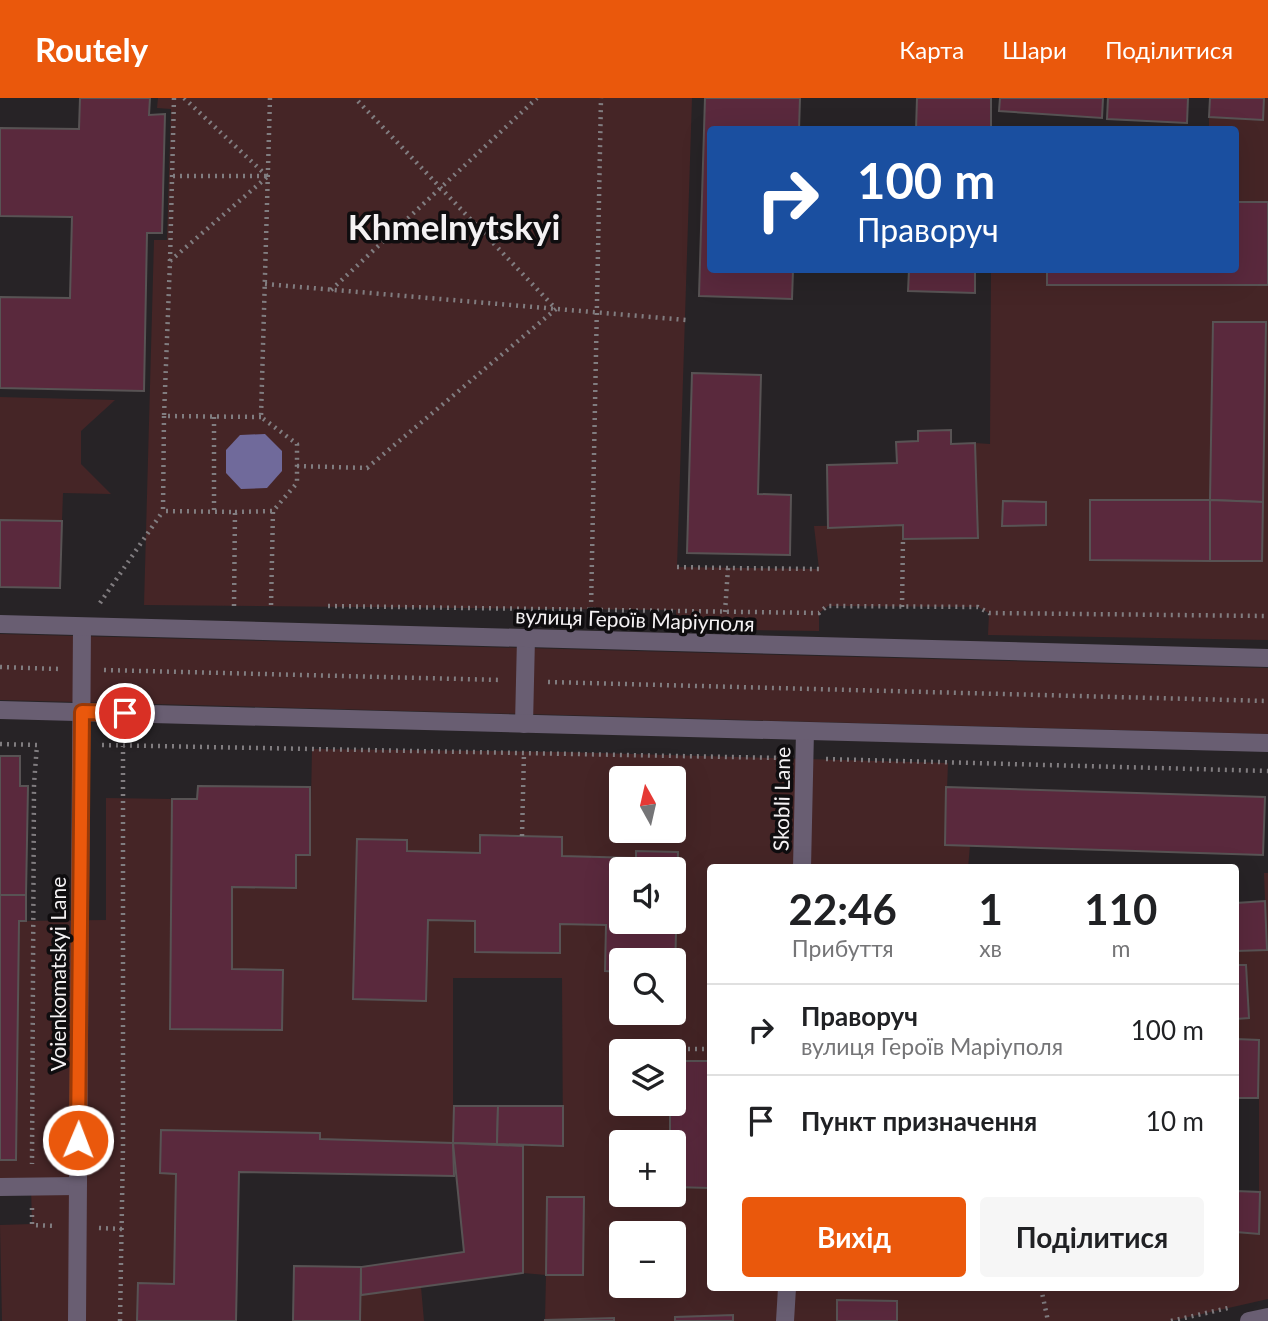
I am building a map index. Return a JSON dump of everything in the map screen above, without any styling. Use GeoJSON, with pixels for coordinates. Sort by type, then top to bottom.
{"type":"FeatureCollection","features":[{"type":"Feature","properties":{"kind":"street","name":"вулиця Героїв Маріуполя"},"geometry":{"type":"LineString","coordinates":[[0,624],[1268,659]]}},
{"type":"Feature","properties":{"kind":"street","name":"Voienkomatskyi Lane"},"geometry":{"type":"LineString","coordinates":[[77,1321],[82,627]]}},
{"type":"Feature","properties":{"kind":"street"},"geometry":{"type":"LineString","coordinates":[[524,724],[526,638]]}},
{"type":"Feature","properties":{"kind":"street"},"geometry":{"type":"LineString","coordinates":[[0,709],[1268,743]]}},
{"type":"Feature","properties":{"kind":"street","name":"Skobli Lane"},"geometry":{"type":"LineString","coordinates":[[802,864],[804,731]]}},
{"type":"Feature","properties":{"kind":"street"},"geometry":{"type":"LineString","coordinates":[[0,1187],[77,1186]]}},
{"type":"Feature","properties":{"kind":"street"},"geometry":{"type":"LineString","coordinates":[[785,1321],[787,1291]]}},
{"type":"Feature","properties":{"kind":"street"},"geometry":{"type":"LineString","coordinates":[[1250,1321],[1268,1317]]}},
{"type":"Feature","properties":{"kind":"path"},"geometry":{"type":"LineString","coordinates":[[100,603],[163,511],[174,98]]}},
{"type":"Feature","properties":{"kind":"path"},"geometry":{"type":"LineString","coordinates":[[184,98],[267,176]]}},
{"type":"Feature","properties":{"kind":"path"},"geometry":{"type":"LineString","coordinates":[[261,417],[270,98]]}},
{"type":"Feature","properties":{"kind":"path"},"geometry":{"type":"LineString","coordinates":[[355,98],[556,309]]}},
{"type":"Feature","properties":{"kind":"path"},"geometry":{"type":"LineString","coordinates":[[330,290],[537,98]]}},
{"type":"Feature","properties":{"kind":"path"},"geometry":{"type":"LineString","coordinates":[[591,609],[601,98]]}},
{"type":"Feature","properties":{"kind":"path"},"geometry":{"type":"LineString","coordinates":[[173,176],[267,176]]}},
{"type":"Feature","properties":{"kind":"path"},"geometry":{"type":"LineString","coordinates":[[170,261],[267,176]]}},
{"type":"Feature","properties":{"kind":"path"},"geometry":{"type":"LineString","coordinates":[[265,284],[686,320]]}},
{"type":"Feature","properties":{"kind":"path"},"geometry":{"type":"LineString","coordinates":[[297,466],[368,468],[556,309]]}},
{"type":"Feature","properties":{"kind":"path"},"geometry":{"type":"LineString","coordinates":[[164,416],[261,417],[297,444],[297,483],[273,511],[271,606]]}},
{"type":"Feature","properties":{"kind":"path"},"geometry":{"type":"LineString","coordinates":[[214,417],[214,512]]}},
{"type":"Feature","properties":{"kind":"path"},"geometry":{"type":"LineString","coordinates":[[163,511],[273,511]]}},
{"type":"Feature","properties":{"kind":"path"},"geometry":{"type":"LineString","coordinates":[[234,606],[235,512]]}},
{"type":"Feature","properties":{"kind":"path"},"geometry":{"type":"LineString","coordinates":[[902,607],[903,540]]}},
{"type":"Feature","properties":{"kind":"path"},"geometry":{"type":"LineString","coordinates":[[677,567],[820,569]]}},
{"type":"Feature","properties":{"kind":"path"},"geometry":{"type":"LineString","coordinates":[[726,612],[727,568]]}},
{"type":"Feature","properties":{"kind":"path"},"geometry":{"type":"LineString","coordinates":[[551,610],[819,613],[827,606],[978,607],[989,613],[1268,616]]}},
{"type":"Feature","properties":{"kind":"path"},"geometry":{"type":"LineString","coordinates":[[0,667],[1268,701]]}},
{"type":"Feature","properties":{"kind":"path"},"geometry":{"type":"LineString","coordinates":[[0,744],[37,744],[34,784],[32,1225]]}},
{"type":"Feature","properties":{"kind":"path"},"geometry":{"type":"LineString","coordinates":[[98,745],[524,752],[1268,771]]}},
{"type":"Feature","properties":{"kind":"path"},"geometry":{"type":"LineString","coordinates":[[120,1321],[123,746]]}},
{"type":"Feature","properties":{"kind":"path"},"geometry":{"type":"LineString","coordinates":[[522,836],[524,752]]}},
{"type":"Feature","properties":{"kind":"path"},"geometry":{"type":"LineString","coordinates":[[686,1049],[707,1049]]}},
{"type":"Feature","properties":{"kind":"path"},"geometry":{"type":"LineString","coordinates":[[1042,1291],[1048,1321]]}},
{"type":"Feature","properties":{"kind":"path"},"geometry":{"type":"LineString","coordinates":[[1171,1321],[1232,1307]]}},
{"type":"Feature","properties":{"kind":"shaded area"},"geometry":{"type":"Polygon","coordinates":[[[158,98],[692,98],[677,567],[819,569],[814,526],[903,525],[904,539],[978,537],[975,443],[990,444],[991,273],[1047,273],[1047,285],[1268,285],[1268,640],[988,635],[989,613],[978,607],[828,606],[819,613],[819,631],[676,629],[676,610],[144,605],[154,240],[167,240],[171,109],[157,108],[158,98]]]}},
{"type":"Feature","properties":{"kind":"shaded area"},"geometry":{"type":"Polygon","coordinates":[[[1264,98],[1268,98],[1268,202],[1239,202],[1239,126],[1209,126],[1209,117],[1262,120],[1264,98]]]}},
{"type":"Feature","properties":{"kind":"shaded area"},"geometry":{"type":"Polygon","coordinates":[[[0,397],[115,400],[81,431],[81,464],[111,494],[63,493],[62,521],[0,520],[0,397]]]}},
{"type":"Feature","properties":{"kind":"shaded area"},"geometry":{"type":"Polygon","coordinates":[[[265,434],[282,451],[282,471],[267,488],[241,489],[226,473],[226,450],[240,435],[265,434]]]}},
{"type":"Feature","properties":{"kind":"shaded area"},"geometry":{"type":"Polygon","coordinates":[[[0,634],[1268,668],[1268,734],[0,700],[0,634]]]}},
{"type":"Feature","properties":{"kind":"shaded area"},"geometry":{"type":"Polygon","coordinates":[[[312,749],[563,752],[948,763],[945,845],[970,846],[968,864],[707,864],[707,1291],[1239,1291],[1239,1232],[1259,1233],[1259,1040],[1239,1039],[1239,1019],[1249,1018],[1246,965],[1239,965],[1239,951],[1267,950],[1264,873],[1268,873],[1268,1299],[1171,1321],[897,1321],[897,1301],[837,1321],[733,1321],[732,1315],[675,1321],[542,1321],[545,1320],[546,1275],[523,1273],[523,1146],[563,1146],[562,978],[453,978],[453,1143],[320,1139],[320,1133],[176,1174],[174,1284],[138,1284],[137,1321],[2,1321],[0,1225],[32,1224],[31,1187],[0,1187],[19,921],[106,920],[106,798],[172,799],[170,1029],[282,1030],[283,970],[232,969],[232,887],[296,888],[296,855],[310,855],[312,749]],[[480,835],[480,853],[407,851],[357,840],[353,999],[428,920],[475,921],[475,952],[559,953],[560,924],[606,925],[605,971],[609,971],[609,1025],[686,1025],[686,948],[676,948],[676,934],[686,934],[686,857],[678,857],[678,852],[636,851],[636,857],[562,856],[562,837],[480,835]],[[547,1197],[546,1275],[584,1197],[547,1197]]]}},
{"type":"Feature","properties":{"kind":"shaded area"},"geometry":{"type":"Polygon","coordinates":[[[421,1287],[424,1321],[360,1321],[361,1295],[421,1287]]]}},
{"type":"Feature","properties":{"kind":"building"},"geometry":{"type":"Polygon","coordinates":[[[80,98],[150,98],[149,115],[165,114],[162,233],[147,233],[144,391],[0,388],[0,297],[70,298],[72,217],[0,216],[0,128],[79,129],[80,98]]]}},
{"type":"Feature","properties":{"kind":"building"},"geometry":{"type":"Polygon","coordinates":[[[705,98],[800,98],[799,126],[707,126],[707,273],[793,273],[792,299],[699,296],[705,98]]]}},
{"type":"Feature","properties":{"kind":"building"},"geometry":{"type":"Polygon","coordinates":[[[917,98],[991,98],[991,126],[916,126],[917,98]]]}},
{"type":"Feature","properties":{"kind":"building"},"geometry":{"type":"Polygon","coordinates":[[[1000,98],[1103,98],[1102,118],[999,111],[1000,98]]]}},
{"type":"Feature","properties":{"kind":"building"},"geometry":{"type":"Polygon","coordinates":[[[1108,98],[1188,98],[1187,123],[1107,119],[1108,98]]]}},
{"type":"Feature","properties":{"kind":"building"},"geometry":{"type":"Polygon","coordinates":[[[1210,98],[1264,98],[1263,120],[1209,117],[1210,98]]]}},
{"type":"Feature","properties":{"kind":"building"},"geometry":{"type":"Polygon","coordinates":[[[1239,202],[1268,202],[1268,285],[1047,285],[1047,273],[1239,273],[1239,202]]]}},
{"type":"Feature","properties":{"kind":"building"},"geometry":{"type":"Polygon","coordinates":[[[909,273],[975,273],[975,293],[908,291],[909,273]]]}},
{"type":"Feature","properties":{"kind":"building"},"geometry":{"type":"Polygon","coordinates":[[[1213,322],[1266,322],[1263,502],[1210,500],[1213,322]]]}},
{"type":"Feature","properties":{"kind":"building"},"geometry":{"type":"Polygon","coordinates":[[[692,373],[761,375],[758,494],[791,495],[790,555],[687,553],[692,373]]]}},
{"type":"Feature","properties":{"kind":"building"},"geometry":{"type":"Polygon","coordinates":[[[951,430],[951,444],[975,443],[978,538],[903,539],[903,525],[828,528],[827,465],[897,463],[896,442],[918,441],[918,431],[951,430]]]}},
{"type":"Feature","properties":{"kind":"building"},"geometry":{"type":"Polygon","coordinates":[[[1090,500],[1210,500],[1210,561],[1090,560],[1090,500]]]}},
{"type":"Feature","properties":{"kind":"building"},"geometry":{"type":"Polygon","coordinates":[[[1210,500],[1263,502],[1262,561],[1210,561],[1210,500]]]}},
{"type":"Feature","properties":{"kind":"building"},"geometry":{"type":"Polygon","coordinates":[[[1003,501],[1046,502],[1046,525],[1002,526],[1003,501]]]}},
{"type":"Feature","properties":{"kind":"building"},"geometry":{"type":"Polygon","coordinates":[[[0,520],[62,521],[60,588],[0,587],[0,520]]]}},
{"type":"Feature","properties":{"kind":"building"},"geometry":{"type":"Polygon","coordinates":[[[0,756],[20,756],[20,786],[28,786],[26,895],[0,895],[0,756]]]}},
{"type":"Feature","properties":{"kind":"building"},"geometry":{"type":"Polygon","coordinates":[[[198,786],[310,787],[310,855],[296,855],[296,888],[232,887],[232,969],[283,970],[282,1030],[170,1029],[172,799],[197,799],[198,786]]]}},
{"type":"Feature","properties":{"kind":"building"},"geometry":{"type":"Polygon","coordinates":[[[946,787],[1265,797],[1263,855],[945,845],[946,787]]]}},
{"type":"Feature","properties":{"kind":"building"},"geometry":{"type":"Polygon","coordinates":[[[480,835],[562,837],[562,856],[609,857],[609,934],[676,934],[676,948],[609,948],[609,971],[605,971],[606,925],[560,924],[560,953],[475,952],[475,921],[428,920],[426,1001],[353,999],[357,839],[407,840],[407,851],[480,853],[480,835]]]}},
{"type":"Feature","properties":{"kind":"building"},"geometry":{"type":"Polygon","coordinates":[[[636,851],[678,852],[678,857],[636,857],[636,851]]]}},
{"type":"Feature","properties":{"kind":"building"},"geometry":{"type":"Polygon","coordinates":[[[0,895],[26,895],[26,921],[19,921],[16,1160],[0,1160],[0,895]]]}},
{"type":"Feature","properties":{"kind":"building"},"geometry":{"type":"Polygon","coordinates":[[[1265,901],[1267,950],[1239,951],[1239,903],[1265,901]]]}},
{"type":"Feature","properties":{"kind":"building"},"geometry":{"type":"Polygon","coordinates":[[[1239,965],[1246,965],[1249,1018],[1239,1019],[1239,965]]]}},
{"type":"Feature","properties":{"kind":"building"},"geometry":{"type":"Polygon","coordinates":[[[1239,1039],[1259,1040],[1258,1098],[1239,1098],[1239,1039]]]}},
{"type":"Feature","properties":{"kind":"building"},"geometry":{"type":"Polygon","coordinates":[[[686,1061],[707,1061],[707,1188],[686,1187],[686,1130],[670,1130],[670,1116],[686,1116],[686,1061]]]}},
{"type":"Feature","properties":{"kind":"building"},"geometry":{"type":"Polygon","coordinates":[[[454,1106],[498,1106],[497,1144],[453,1143],[454,1106]]]}},
{"type":"Feature","properties":{"kind":"building"},"geometry":{"type":"Polygon","coordinates":[[[498,1106],[563,1106],[563,1146],[497,1144],[498,1106]]]}},
{"type":"Feature","properties":{"kind":"building"},"geometry":{"type":"Polygon","coordinates":[[[161,1130],[320,1133],[320,1139],[453,1143],[454,1176],[239,1172],[236,1321],[137,1321],[138,1283],[174,1284],[176,1174],[160,1173],[161,1130]]]}},
{"type":"Feature","properties":{"kind":"building"},"geometry":{"type":"Polygon","coordinates":[[[453,1143],[523,1146],[523,1273],[361,1295],[361,1267],[464,1252],[453,1143]]]}},
{"type":"Feature","properties":{"kind":"building"},"geometry":{"type":"Polygon","coordinates":[[[1239,1191],[1260,1192],[1259,1234],[1239,1232],[1239,1191]]]}},
{"type":"Feature","properties":{"kind":"building"},"geometry":{"type":"Polygon","coordinates":[[[547,1197],[584,1197],[583,1275],[546,1275],[547,1197]]]}},
{"type":"Feature","properties":{"kind":"building"},"geometry":{"type":"Polygon","coordinates":[[[294,1266],[361,1267],[360,1321],[293,1321],[294,1266]]]}},
{"type":"Feature","properties":{"kind":"building"},"geometry":{"type":"Polygon","coordinates":[[[837,1300],[897,1301],[897,1321],[837,1321],[837,1300]]]}},
{"type":"Feature","properties":{"kind":"building"},"geometry":{"type":"Polygon","coordinates":[[[733,1315],[733,1321],[675,1321],[675,1317],[733,1315]]]}},
{"type":"Feature","properties":{"kind":"building"},"geometry":{"type":"Polygon","coordinates":[[[614,1318],[614,1321],[545,1321],[545,1320],[614,1318]]]}},
{"type":"Feature","properties":{"kind":"district","name":"Khmelnytskyi"},"geometry":{"type":"Point","coordinates":[454,226]}},
{"type":"Feature","properties":{"kind":"route"},"geometry":{"type":"LineString","coordinates":[[78,1140],[82,712],[125,713]]}}]}
